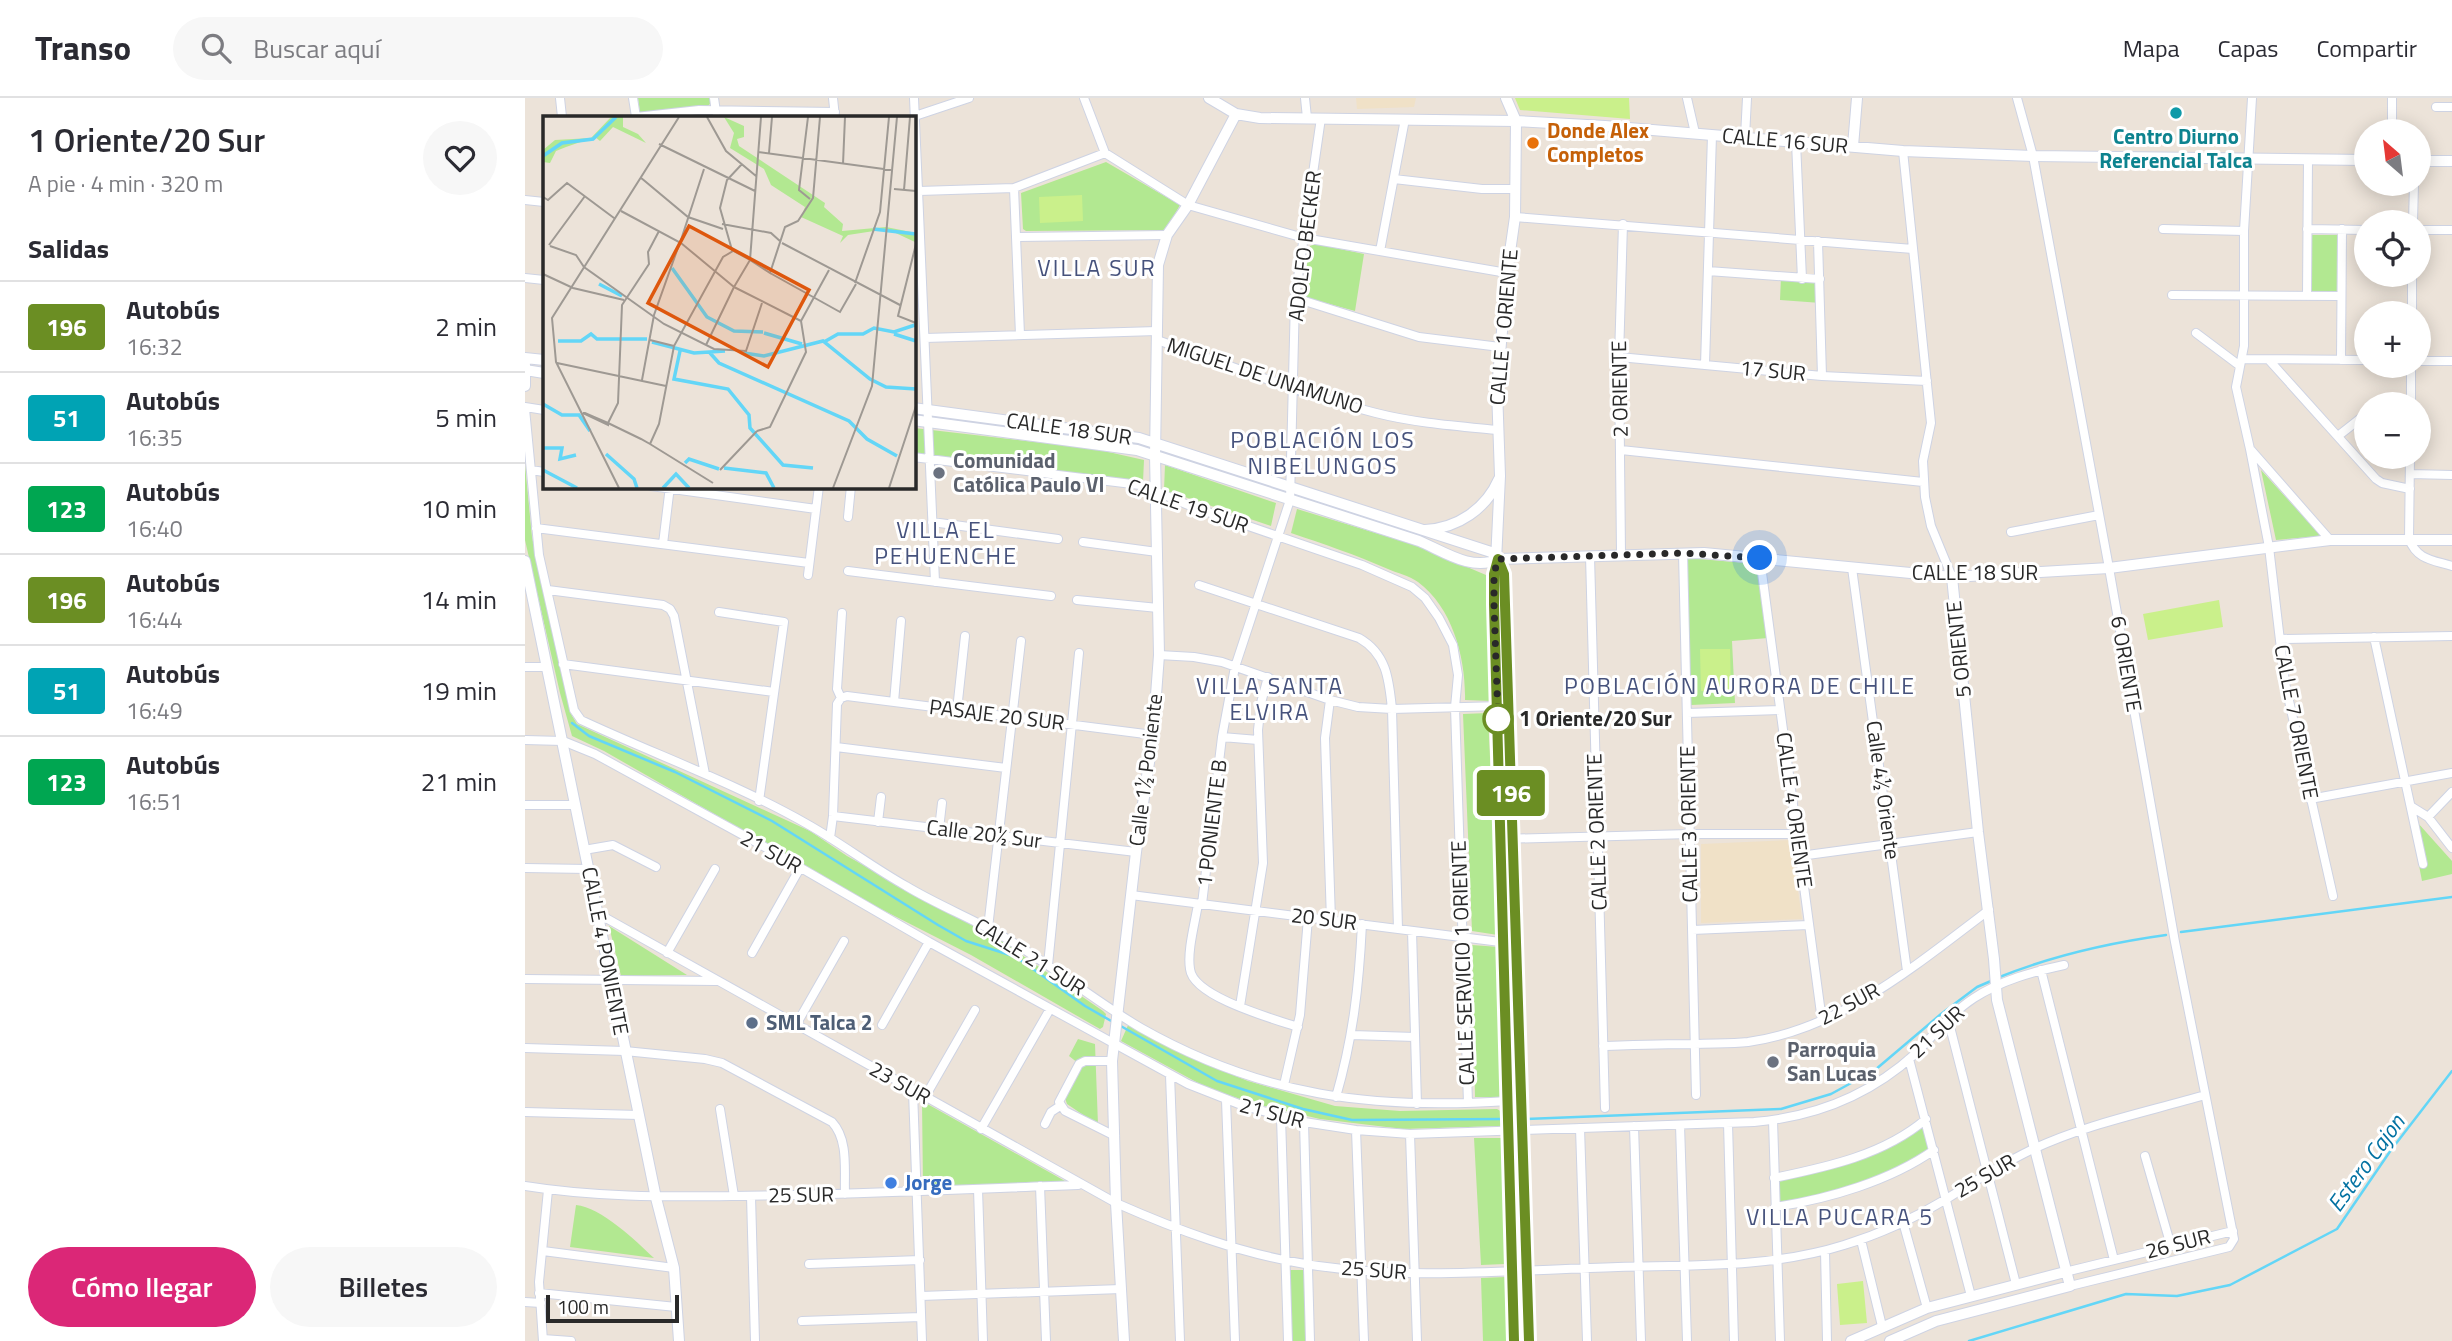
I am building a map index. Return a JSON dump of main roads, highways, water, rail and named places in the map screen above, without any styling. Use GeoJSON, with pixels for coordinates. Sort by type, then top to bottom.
{"type":"FeatureCollection","features":[{"type":"Feature","properties":{"kind":"waterway"},"geometry":{"type":"LineString","coordinates":[[572,723],[589,736],[675,772],[772,821],[966,941],[1016,957],[1085,1006],[1113,1022]]}},
{"type":"Feature","properties":{"kind":"waterway"},"geometry":{"type":"LineString","coordinates":[[2181,932],[2452,897]]}},
{"type":"Feature","properties":{"kind":"waterway"},"geometry":{"type":"LineString","coordinates":[[1997,978],[2080,951],[2166,935]]}},
{"type":"Feature","properties":{"kind":"waterway"},"geometry":{"type":"LineString","coordinates":[[1526,1119],[1781,1109],[1831,1094],[1875,1070],[1941,1014],[1977,987],[1991,981]]}},
{"type":"Feature","properties":{"kind":"waterway"},"geometry":{"type":"LineString","coordinates":[[1119,1025],[1217,1081],[1303,1109],[1352,1120],[1505,1119]]}},
{"type":"Feature","properties":{"kind":"waterway","name":"Estero Cajon"},"geometry":{"type":"LineString","coordinates":[[1969,1341],[2126,1294],[2177,1296],[2230,1285],[2337,1229],[2391,1150],[2452,1071]]}},
{"type":"Feature","properties":{"kind":"place","name":"Centro Diurno Referencial Talca"},"geometry":{"type":"Point","coordinates":[2176,113]}},
{"type":"Feature","properties":{"kind":"place","name":"Donde Alex Completos"},"geometry":{"type":"Point","coordinates":[1533,143]}},
{"type":"Feature","properties":{"kind":"place","name":"Comunidad Católica Paulo VI"},"geometry":{"type":"Point","coordinates":[939,473]}},
{"type":"Feature","properties":{"kind":"place","name":"1 Oriente/20 Sur"},"geometry":{"type":"Point","coordinates":[1498,719]}},
{"type":"Feature","properties":{"kind":"place","name":"SML Talca 2"},"geometry":{"type":"Point","coordinates":[752,1023]}},
{"type":"Feature","properties":{"kind":"place","name":"Parroquia San Lucas"},"geometry":{"type":"Point","coordinates":[1773,1062]}},
{"type":"Feature","properties":{"kind":"place","name":"Jorge"},"geometry":{"type":"Point","coordinates":[891,1183]}},
{"type":"Feature","properties":{"kind":"district","name":"VILLA SUR"},"geometry":{"type":"Point","coordinates":[1097,268]}},
{"type":"Feature","properties":{"kind":"district","name":"POBLACIÓN LOS NIBELUNGOS"},"geometry":{"type":"Point","coordinates":[1323,453]}},
{"type":"Feature","properties":{"kind":"district","name":"VILLA EL PEHUENCHE"},"geometry":{"type":"Point","coordinates":[946,543]}},
{"type":"Feature","properties":{"kind":"district","name":"POBLACIÓN AURORA DE CHILE"},"geometry":{"type":"Point","coordinates":[1740,686]}},
{"type":"Feature","properties":{"kind":"district","name":"VILLA SANTA ELVIRA"},"geometry":{"type":"Point","coordinates":[1270,699]}},
{"type":"Feature","properties":{"kind":"district","name":"VILLA PUCARA 5"},"geometry":{"type":"Point","coordinates":[1840,1217]}}]}
